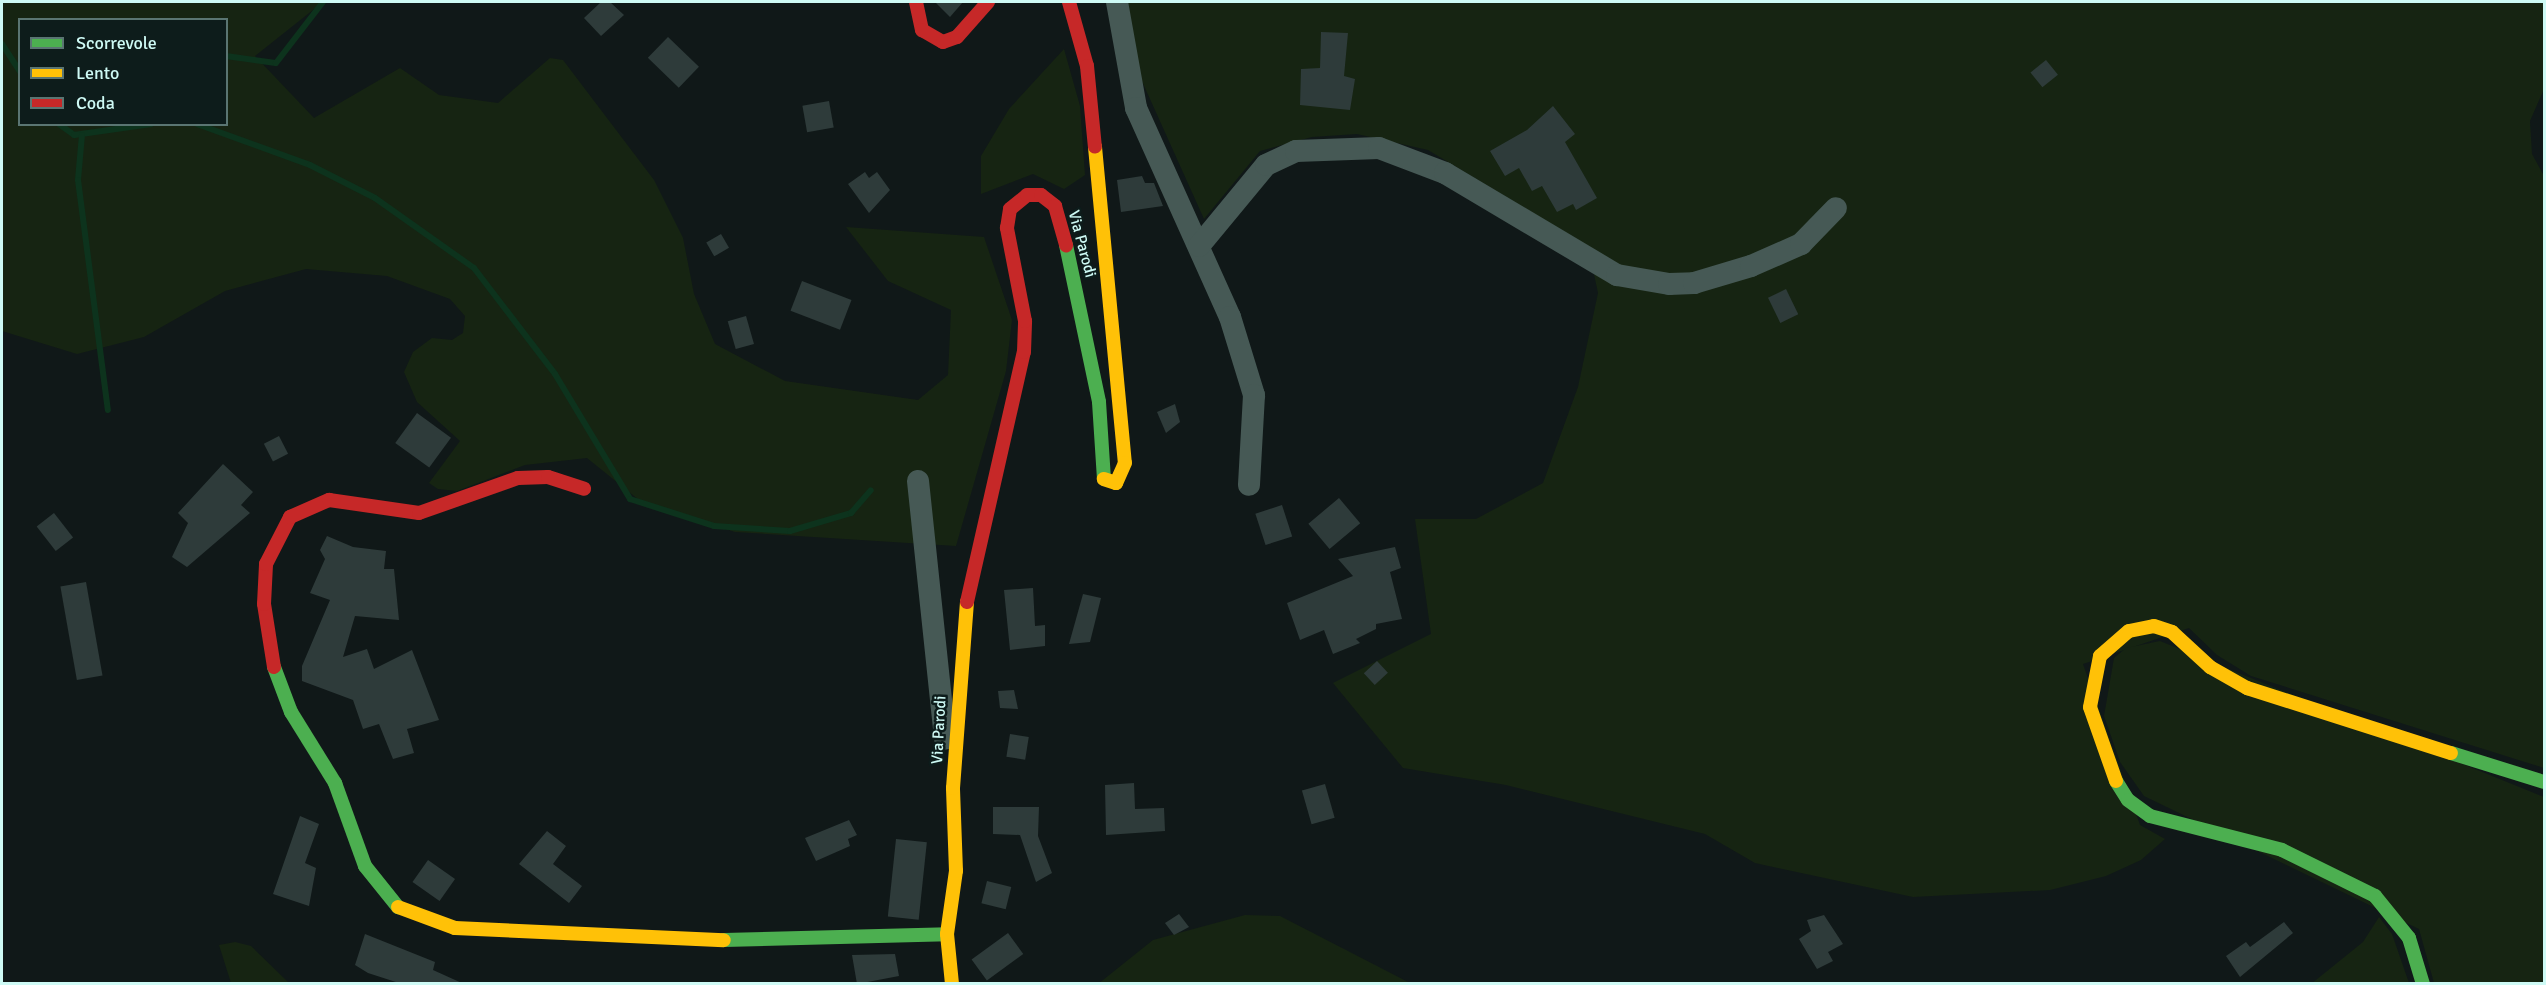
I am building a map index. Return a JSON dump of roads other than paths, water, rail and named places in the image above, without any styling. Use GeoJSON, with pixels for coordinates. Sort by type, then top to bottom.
{"type":"FeatureCollection","features":[{"type":"Feature","properties":{"kind":"street"},"geometry":{"type":"LineString","coordinates":[[916,2],[922,30],[943,42],[957,37],[988,2]]}},
{"type":"Feature","properties":{"kind":"street"},"geometry":{"type":"LineString","coordinates":[[1117,2],[1136,108],[1230,317],[1254,395],[1249,485]]}},
{"type":"Feature","properties":{"kind":"street","name":"Via Parodi"},"geometry":{"type":"LineString","coordinates":[[951,984],[947,934],[956,871],[953,788],[969,592],[1026,337],[1008,217],[1015,203],[1027,195],[1041,195],[1055,206],[1072,266],[1099,402],[1104,481],[1116,483],[1125,463],[1087,66],[1070,3]]}},
{"type":"Feature","properties":{"kind":"street"},"geometry":{"type":"LineString","coordinates":[[1199,246],[1266,165],[1296,151],[1378,148],[1444,173],[1617,275],[1669,284],[1694,283],[1751,266],[1801,244],[1836,208]]}},
{"type":"Feature","properties":{"kind":"street"},"geometry":{"type":"LineString","coordinates":[[584,489],[549,477],[518,478],[419,513],[329,500],[290,518],[278,536],[266,564],[264,604],[275,672],[291,712],[335,783],[365,866],[385,894],[405,913],[454,928],[704,940],[947,934]]}},
{"type":"Feature","properties":{"kind":"street"},"geometry":{"type":"LineString","coordinates":[[918,481],[953,788]]}},
{"type":"Feature","properties":{"kind":"street"},"geometry":{"type":"LineString","coordinates":[[2423,984],[2409,938],[2375,896],[2282,850],[2150,816],[2128,800],[2106,764],[2090,707],[2093,671],[2100,656],[2121,635],[2154,626],[2172,632],[2210,667],[2247,688],[2544,782]]}},
{"type":"Feature","properties":{"kind":"waterway"},"geometry":{"type":"LineString","coordinates":[[228,56],[276,63],[323,2]]}},
{"type":"Feature","properties":{"kind":"waterway"},"geometry":{"type":"LineString","coordinates":[[2,44],[18,69]]}},
{"type":"Feature","properties":{"kind":"waterway"},"geometry":{"type":"LineString","coordinates":[[62,126],[74,135],[137,126]]}},
{"type":"Feature","properties":{"kind":"waterway"},"geometry":{"type":"LineString","coordinates":[[203,126],[310,165],[375,198],[474,268],[555,374],[630,499],[714,526],[790,531],[851,513],[871,490]]}},
{"type":"Feature","properties":{"kind":"waterway"},"geometry":{"type":"LineString","coordinates":[[82,135],[78,180],[108,410]]}}]}
